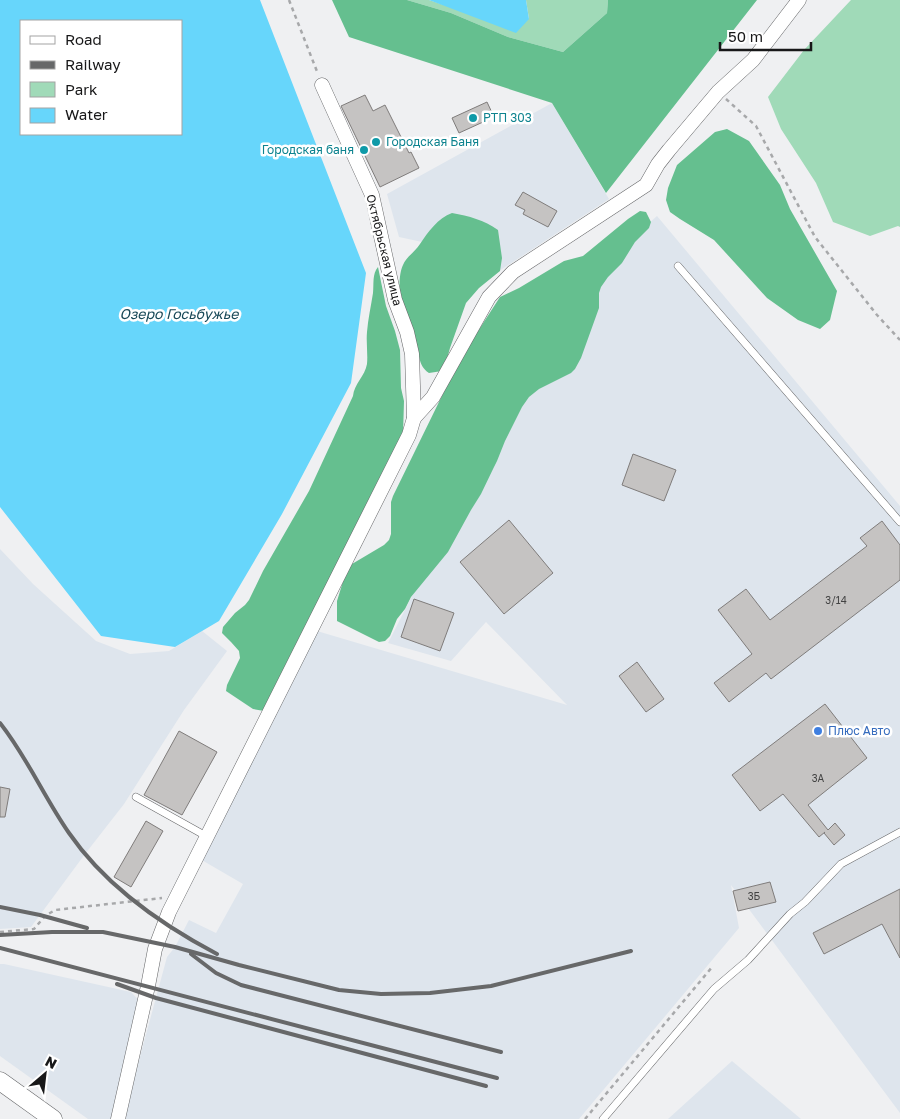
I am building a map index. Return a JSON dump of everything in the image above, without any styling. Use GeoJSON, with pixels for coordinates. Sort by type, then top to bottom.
{"type":"FeatureCollection","features":[{"type":"Feature","properties":{"kind":"street"},"geometry":{"type":"LineString","coordinates":[[118,1119],[155,949],[169,912],[409,435],[414,418],[434,397],[489,297],[513,272],[646,185],[658,164],[718,92],[753,60],[799,0]]}},
{"type":"Feature","properties":{"kind":"street","name":"Октябрьская улица"},"geometry":{"type":"LineString","coordinates":[[322,85],[372,194],[393,294],[407,332],[412,354],[414,418]]}},
{"type":"Feature","properties":{"kind":"street"},"geometry":{"type":"LineString","coordinates":[[0,1081],[53,1119]]}},
{"type":"Feature","properties":{"kind":"lane"},"geometry":{"type":"LineString","coordinates":[[678,266],[900,522]]}},
{"type":"Feature","properties":{"kind":"lane"},"geometry":{"type":"LineString","coordinates":[[136,797],[206,836]]}},
{"type":"Feature","properties":{"kind":"lane"},"geometry":{"type":"LineString","coordinates":[[604,1119],[714,989],[748,960],[790,914],[805,902],[840,864],[900,832]]}},
{"type":"Feature","properties":{"kind":"path"},"geometry":{"type":"LineString","coordinates":[[289,0],[322,85]]}},
{"type":"Feature","properties":{"kind":"path"},"geometry":{"type":"LineString","coordinates":[[718,92],[756,126],[815,237],[900,340]]}},
{"type":"Feature","properties":{"kind":"path"},"geometry":{"type":"LineString","coordinates":[[0,932],[34,929],[45,916],[55,910],[176,897]]}},
{"type":"Feature","properties":{"kind":"path"},"geometry":{"type":"LineString","coordinates":[[584,1119],[713,966]]}},
{"type":"Feature","properties":{"kind":"shaded area"},"geometry":{"type":"Polygon","coordinates":[[[552,103],[609,199],[493,275],[436,245],[399,237],[387,194],[552,103]]]}},
{"type":"Feature","properties":{"kind":"shaded area"},"geometry":{"type":"Polygon","coordinates":[[[657,216],[900,506],[900,1113],[731,885],[739,928],[579,1119],[124,1119],[167,957],[175,947],[189,920],[216,933],[243,884],[200,859],[317,631],[567,705],[486,622],[451,661],[388,643],[585,258],[639,232],[657,216]]]}},
{"type":"Feature","properties":{"kind":"shaded area"},"geometry":{"type":"Polygon","coordinates":[[[0,549],[33,584],[96,641],[130,654],[169,651],[202,631],[227,651],[184,710],[124,804],[31,927],[0,929],[0,549]]]}},
{"type":"Feature","properties":{"kind":"shaded area"},"geometry":{"type":"Polygon","coordinates":[[[0,964],[131,992],[141,1003],[113,1119],[88,1119],[0,1056],[0,964]]]}},
{"type":"Feature","properties":{"kind":"shaded area"},"geometry":{"type":"Polygon","coordinates":[[[732,1061],[801,1119],[668,1119],[732,1061]]]}},
{"type":"Feature","properties":{"kind":"green space"},"geometry":{"type":"Polygon","coordinates":[[[332,0],[407,0],[451,13],[508,37],[563,52],[607,13],[608,0],[757,0],[606,193],[552,103],[349,37],[332,0]]]}},
{"type":"Feature","properties":{"kind":"green space"},"geometry":{"type":"Polygon","coordinates":[[[407,0],[429,0],[444,5],[529,19],[526,0],[608,0],[607,13],[563,52],[508,37],[451,13],[407,0]]]}},
{"type":"Feature","properties":{"kind":"green space"},"geometry":{"type":"Polygon","coordinates":[[[851,0],[900,0],[900,227],[898,226],[870,236],[833,222],[816,183],[781,129],[768,97],[804,50],[851,0]]]}},
{"type":"Feature","properties":{"kind":"green space"},"geometry":{"type":"Polygon","coordinates":[[[727,129],[749,141],[780,185],[790,209],[837,291],[830,320],[820,329],[798,320],[767,298],[714,240],[670,212],[666,200],[668,188],[677,165],[715,132],[727,129]]]}},
{"type":"Feature","properties":{"kind":"green space"},"geometry":{"type":"Polygon","coordinates":[[[640,211],[646,212],[651,222],[649,228],[635,242],[622,263],[601,287],[599,308],[581,358],[575,369],[571,373],[539,389],[529,397],[522,407],[481,494],[448,552],[411,597],[397,619],[390,636],[385,641],[379,642],[337,621],[337,601],[345,575],[352,564],[389,540],[393,496],[460,359],[500,297],[564,261],[583,256],[640,211]]]}},
{"type":"Feature","properties":{"kind":"green space"},"geometry":{"type":"Polygon","coordinates":[[[452,213],[476,219],[498,230],[502,258],[500,271],[479,288],[466,303],[442,371],[429,373],[422,366],[415,339],[402,307],[400,274],[404,262],[430,230],[442,218],[452,213]]]}},
{"type":"Feature","properties":{"kind":"green space"},"geometry":{"type":"Polygon","coordinates":[[[378,267],[386,306],[400,350],[401,388],[404,401],[403,435],[264,711],[253,709],[226,691],[240,658],[239,651],[222,633],[223,627],[249,600],[263,571],[309,491],[355,388],[366,368],[367,327],[374,276],[378,267]]]}},
{"type":"Feature","properties":{"kind":"water","name":"Озеро Госьбужье"},"geometry":{"type":"Polygon","coordinates":[[[0,0],[260,0],[366,273],[351,383],[282,514],[219,621],[175,647],[101,636],[0,507],[0,0]]]}},
{"type":"Feature","properties":{"kind":"water"},"geometry":{"type":"Polygon","coordinates":[[[429,0],[526,0],[529,19],[516,33],[429,0]]]}},
{"type":"Feature","properties":{"kind":"building","name":"Городская Баня"},"geometry":{"type":"Polygon","coordinates":[[[365,95],[373,111],[385,105],[409,153],[411,152],[419,168],[380,187],[341,106],[365,95]]]}},
{"type":"Feature","properties":{"kind":"building","name":"РТП 303"},"geometry":{"type":"Polygon","coordinates":[[[487,102],[494,117],[459,133],[452,118],[487,102]]]}},
{"type":"Feature","properties":{"kind":"building"},"geometry":{"type":"Polygon","coordinates":[[[523,192],[557,211],[548,227],[523,214],[525,210],[515,205],[523,192]]]}},
{"type":"Feature","properties":{"kind":"building"},"geometry":{"type":"Polygon","coordinates":[[[633,454],[676,470],[664,501],[622,485],[633,454]]]}},
{"type":"Feature","properties":{"kind":"building"},"geometry":{"type":"Polygon","coordinates":[[[509,520],[553,573],[504,614],[460,562],[509,520]]]}},
{"type":"Feature","properties":{"kind":"building"},"geometry":{"type":"Polygon","coordinates":[[[882,521],[900,545],[900,580],[771,679],[766,673],[729,702],[714,683],[752,654],[718,610],[746,589],[770,620],[867,546],[860,538],[882,521]]]}},
{"type":"Feature","properties":{"kind":"building"},"geometry":{"type":"Polygon","coordinates":[[[414,599],[454,613],[440,651],[401,637],[414,599]]]}},
{"type":"Feature","properties":{"kind":"building"},"geometry":{"type":"Polygon","coordinates":[[[637,662],[664,699],[646,712],[619,676],[637,662]]]}},
{"type":"Feature","properties":{"kind":"building","name":"Плюс Авто"},"geometry":{"type":"Polygon","coordinates":[[[825,704],[867,758],[808,805],[828,830],[835,823],[845,835],[834,845],[825,832],[819,837],[783,794],[760,811],[732,775],[825,704]]]}},
{"type":"Feature","properties":{"kind":"building"},"geometry":{"type":"Polygon","coordinates":[[[179,731],[217,752],[182,815],[144,795],[179,731]]]}},
{"type":"Feature","properties":{"kind":"building"},"geometry":{"type":"Polygon","coordinates":[[[0,787],[10,789],[5,817],[0,817],[0,787]]]}},
{"type":"Feature","properties":{"kind":"building"},"geometry":{"type":"Polygon","coordinates":[[[146,821],[163,831],[131,887],[114,877],[146,821]]]}},
{"type":"Feature","properties":{"kind":"building"},"geometry":{"type":"Polygon","coordinates":[[[770,882],[776,902],[738,911],[733,891],[770,882]]]}},
{"type":"Feature","properties":{"kind":"building"},"geometry":{"type":"Polygon","coordinates":[[[900,889],[900,958],[882,924],[824,954],[813,933],[900,889]]]}},
{"type":"Feature","properties":{"kind":"railway"},"geometry":{"type":"LineString","coordinates":[[0,723],[19,749],[51,805],[83,852],[136,902],[196,943],[217,954]]}},
{"type":"Feature","properties":{"kind":"railway"},"geometry":{"type":"LineString","coordinates":[[0,907],[40,915],[87,928]]}},
{"type":"Feature","properties":{"kind":"railway"},"geometry":{"type":"LineString","coordinates":[[0,935],[103,932],[175,947],[339,990],[381,994],[430,993],[491,986],[631,951]]}},
{"type":"Feature","properties":{"kind":"railway"},"geometry":{"type":"LineString","coordinates":[[0,948],[497,1078]]}},
{"type":"Feature","properties":{"kind":"railway"},"geometry":{"type":"LineString","coordinates":[[191,954],[216,973],[241,985],[501,1052]]}},
{"type":"Feature","properties":{"kind":"railway"},"geometry":{"type":"LineString","coordinates":[[117,984],[156,998],[486,1086]]}},
{"type":"Feature","properties":{"kind":"place","name":"РТП 303"},"geometry":{"type":"Point","coordinates":[473,118]}},
{"type":"Feature","properties":{"kind":"place","name":"Городская Баня"},"geometry":{"type":"Point","coordinates":[376,142]}},
{"type":"Feature","properties":{"kind":"place","name":"Городская баня"},"geometry":{"type":"Point","coordinates":[364,150]}},
{"type":"Feature","properties":{"kind":"place","name":"Плюс Авто"},"geometry":{"type":"Point","coordinates":[818,731]}}]}
